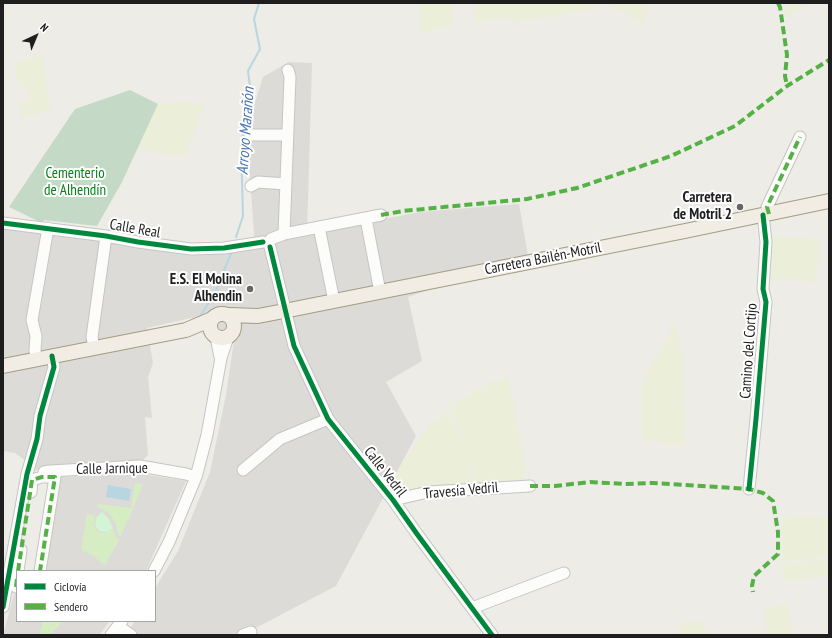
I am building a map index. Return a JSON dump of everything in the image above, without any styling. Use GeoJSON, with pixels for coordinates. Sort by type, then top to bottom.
{"type":"FeatureCollection","features":[{"type":"Feature","properties":{"kind":"main road","name":"Carretera Bailén-Motril"},"geometry":{"type":"LineString","coordinates":[[3,366],[186,330],[220,331],[258,316],[829,202]]}},
{"type":"Feature","properties":{"kind":"main road","name":"Carretera Bailén-Motril"},"geometry":{"type":"LineString","coordinates":[[220,331],[234,322],[229,315],[258,316]]}},
{"type":"Feature","properties":{"kind":"street"},"geometry":{"type":"LineString","coordinates":[[284,234],[290,76],[288,70]]}},
{"type":"Feature","properties":{"kind":"street"},"geometry":{"type":"LineString","coordinates":[[250,135],[287,135]]}},
{"type":"Feature","properties":{"kind":"street","name":"Camino del Cortijo"},"geometry":{"type":"LineString","coordinates":[[749,489],[766,302],[763,289],[767,207],[800,137]]}},
{"type":"Feature","properties":{"kind":"street"},"geometry":{"type":"LineString","coordinates":[[251,186],[258,182],[286,184]]}},
{"type":"Feature","properties":{"kind":"street","name":"Calle Real"},"geometry":{"type":"LineString","coordinates":[[3,223],[106,236],[191,249],[224,248],[268,243],[284,234],[381,215]]}},
{"type":"Feature","properties":{"kind":"street"},"geometry":{"type":"LineString","coordinates":[[366,219],[380,292]]}},
{"type":"Feature","properties":{"kind":"street"},"geometry":{"type":"LineString","coordinates":[[319,227],[334,301]]}},
{"type":"Feature","properties":{"kind":"street"},"geometry":{"type":"LineString","coordinates":[[36,360],[36,336],[32,320],[48,228]]}},
{"type":"Feature","properties":{"kind":"street"},"geometry":{"type":"LineString","coordinates":[[94,348],[92,337],[106,236]]}},
{"type":"Feature","properties":{"kind":"street","name":"Calle Vedril"},"geometry":{"type":"LineString","coordinates":[[268,243],[294,346],[328,419],[393,500],[492,635]]}},
{"type":"Feature","properties":{"kind":"street"},"geometry":{"type":"LineString","coordinates":[[155,570],[169,542],[196,476],[207,435],[220,358],[220,331]]}},
{"type":"Feature","properties":{"kind":"street"},"geometry":{"type":"LineString","coordinates":[[3,607],[27,474],[37,439],[40,416],[54,367],[52,356]]}},
{"type":"Feature","properties":{"kind":"street"},"geometry":{"type":"LineString","coordinates":[[243,470],[280,439],[328,419]]}},
{"type":"Feature","properties":{"kind":"street","name":"Calle Jarnique"},"geometry":{"type":"LineString","coordinates":[[27,474],[50,471],[140,466],[196,476]]}},
{"type":"Feature","properties":{"kind":"street"},"geometry":{"type":"LineString","coordinates":[[18,570],[32,480],[42,477],[55,478],[40,570]]}},
{"type":"Feature","properties":{"kind":"street","name":"Travesía Vedril"},"geometry":{"type":"LineString","coordinates":[[393,500],[428,492],[530,486]]}},
{"type":"Feature","properties":{"kind":"street"},"geometry":{"type":"LineString","coordinates":[[472,608],[564,573]]}},
{"type":"Feature","properties":{"kind":"street"},"geometry":{"type":"LineString","coordinates":[[111,635],[120,623],[131,635]]}},
{"type":"Feature","properties":{"kind":"shaded area"},"geometry":{"type":"Polygon","coordinates":[[[289,62],[312,63],[307,234],[420,212],[519,204],[528,256],[408,297],[422,361],[386,382],[416,436],[336,586],[242,635],[128,635],[126,634],[134,622],[156,622],[156,586],[178,551],[210,472],[226,395],[234,340],[191,318],[147,328],[153,363],[148,377],[152,418],[145,417],[148,455],[141,462],[34,470],[33,468],[43,437],[41,435],[26,461],[15,453],[3,451],[3,229],[102,239],[255,248],[248,150],[251,116],[263,77],[289,62]]]}},
{"type":"Feature","properties":{"kind":"shaded area"},"geometry":{"type":"Polygon","coordinates":[[[141,474],[186,481],[146,570],[41,570],[55,477],[141,474]]]}},
{"type":"Feature","properties":{"kind":"shaded area"},"geometry":{"type":"Polygon","coordinates":[[[16,587],[16,622],[109,622],[99,635],[3,635],[16,587]]]}},
{"type":"Feature","properties":{"kind":"green space"},"geometry":{"type":"Polygon","coordinates":[[[419,3],[452,3],[453,27],[420,32],[419,3]]]}},
{"type":"Feature","properties":{"kind":"green space"},"geometry":{"type":"Polygon","coordinates":[[[473,3],[597,3],[598,8],[514,23],[508,18],[474,23],[473,3]]]}},
{"type":"Feature","properties":{"kind":"green space"},"geometry":{"type":"Polygon","coordinates":[[[604,3],[651,3],[643,25],[627,14],[604,3]]]}},
{"type":"Feature","properties":{"kind":"green space"},"geometry":{"type":"Polygon","coordinates":[[[790,3],[808,3],[788,19],[784,11],[790,3]]]}},
{"type":"Feature","properties":{"kind":"green space"},"geometry":{"type":"Polygon","coordinates":[[[42,55],[51,109],[21,119],[20,102],[29,99],[27,85],[18,87],[15,63],[42,55]]]}},
{"type":"Feature","properties":{"kind":"green space","name":"Cementerio de Alhendín"},"geometry":{"type":"Polygon","coordinates":[[[130,90],[158,104],[122,182],[97,226],[44,220],[42,223],[9,207],[75,109],[130,90]]]}},
{"type":"Feature","properties":{"kind":"green space"},"geometry":{"type":"Polygon","coordinates":[[[182,102],[204,103],[185,157],[148,151],[138,147],[158,104],[182,102]]]}},
{"type":"Feature","properties":{"kind":"green space"},"geometry":{"type":"Polygon","coordinates":[[[770,236],[820,239],[816,282],[776,279],[766,282],[770,236]]]}},
{"type":"Feature","properties":{"kind":"green space"},"geometry":{"type":"Polygon","coordinates":[[[675,321],[683,360],[685,446],[665,444],[642,438],[642,387],[650,366],[661,351],[675,321]]]}},
{"type":"Feature","properties":{"kind":"green space"},"geometry":{"type":"Polygon","coordinates":[[[508,376],[526,470],[524,481],[476,485],[475,476],[467,450],[456,420],[449,408],[458,401],[488,384],[508,376]]]}},
{"type":"Feature","properties":{"kind":"green space"},"geometry":{"type":"Polygon","coordinates":[[[447,411],[455,423],[468,455],[474,485],[396,495],[391,490],[404,459],[430,426],[447,411]]]}},
{"type":"Feature","properties":{"kind":"green space"},"geometry":{"type":"Polygon","coordinates":[[[135,483],[143,484],[120,537],[114,520],[107,512],[97,507],[98,504],[131,508],[135,483]]]}},
{"type":"Feature","properties":{"kind":"green space"},"geometry":{"type":"Polygon","coordinates":[[[102,512],[109,519],[113,528],[107,532],[99,531],[95,525],[96,518],[102,512]]]}},
{"type":"Feature","properties":{"kind":"green space"},"geometry":{"type":"Polygon","coordinates":[[[87,514],[95,516],[94,526],[98,532],[105,533],[113,529],[115,536],[119,540],[105,565],[92,555],[81,550],[87,514]]]}},
{"type":"Feature","properties":{"kind":"green space"},"geometry":{"type":"Polygon","coordinates":[[[829,516],[829,557],[782,561],[782,526],[785,519],[829,516]]]}},
{"type":"Feature","properties":{"kind":"green space"},"geometry":{"type":"Polygon","coordinates":[[[829,560],[829,576],[786,582],[780,564],[829,560]]]}},
{"type":"Feature","properties":{"kind":"green space"},"geometry":{"type":"Polygon","coordinates":[[[788,603],[792,635],[766,635],[765,609],[788,603]]]}},
{"type":"Feature","properties":{"kind":"green space"},"geometry":{"type":"Polygon","coordinates":[[[691,621],[705,621],[704,631],[710,632],[710,635],[678,635],[679,624],[691,621]]]}},
{"type":"Feature","properties":{"kind":"green space"},"geometry":{"type":"Polygon","coordinates":[[[43,622],[62,622],[50,635],[39,635],[43,622]]]}},
{"type":"Feature","properties":{"kind":"water"},"geometry":{"type":"Polygon","coordinates":[[[108,485],[131,489],[129,501],[106,497],[108,485]]]}},
{"type":"Feature","properties":{"kind":"waterway","name":"Arroyo Marañón"},"geometry":{"type":"LineString","coordinates":[[236,237],[243,216],[241,144],[251,95],[248,71],[260,49],[254,19],[259,3]]}},
{"type":"Feature","properties":{"kind":"waterway","name":"Arroyo Marañón"},"geometry":{"type":"LineString","coordinates":[[199,318],[215,293],[232,251]]}},
{"type":"Feature","properties":{"kind":"marked path"},"geometry":{"type":"LineString","coordinates":[[778,3],[780,7],[787,55],[785,76],[787,86]]}},
{"type":"Feature","properties":{"kind":"marked path"},"geometry":{"type":"LineString","coordinates":[[381,215],[403,211],[527,199],[577,188],[671,156],[735,126],[787,86],[829,60]]}},
{"type":"Feature","properties":{"kind":"marked path"},"geometry":{"type":"LineString","coordinates":[[769,214],[767,207],[800,137]]}},
{"type":"Feature","properties":{"kind":"marked path"},"geometry":{"type":"LineString","coordinates":[[18,570],[32,480],[42,477],[55,477],[40,570]]}},
{"type":"Feature","properties":{"kind":"marked path"},"geometry":{"type":"LineString","coordinates":[[530,486],[555,486],[590,482],[625,484],[653,483],[749,489],[763,493],[773,501],[778,532],[778,554],[754,576],[752,586],[753,592]]}},
{"type":"Feature","properties":{"kind":"cycle path"},"geometry":{"type":"LineString","coordinates":[[749,489],[766,302],[763,289],[766,242],[763,215]]}},
{"type":"Feature","properties":{"kind":"cycle path"},"geometry":{"type":"LineString","coordinates":[[3,223],[106,236],[191,249],[224,248],[263,242]]}},
{"type":"Feature","properties":{"kind":"cycle path"},"geometry":{"type":"LineString","coordinates":[[270,247],[294,346],[328,419],[393,500],[492,635]]}},
{"type":"Feature","properties":{"kind":"cycle path"},"geometry":{"type":"LineString","coordinates":[[3,607],[27,474],[37,439],[40,416],[54,367],[52,356]]}},
{"type":"Feature","properties":{"kind":"place","name":"Carretera de Motril 2"},"geometry":{"type":"Point","coordinates":[740,207]}},
{"type":"Feature","properties":{"kind":"place","name":"E.S. El Molina Alhendin"},"geometry":{"type":"Point","coordinates":[250,289]}}]}
